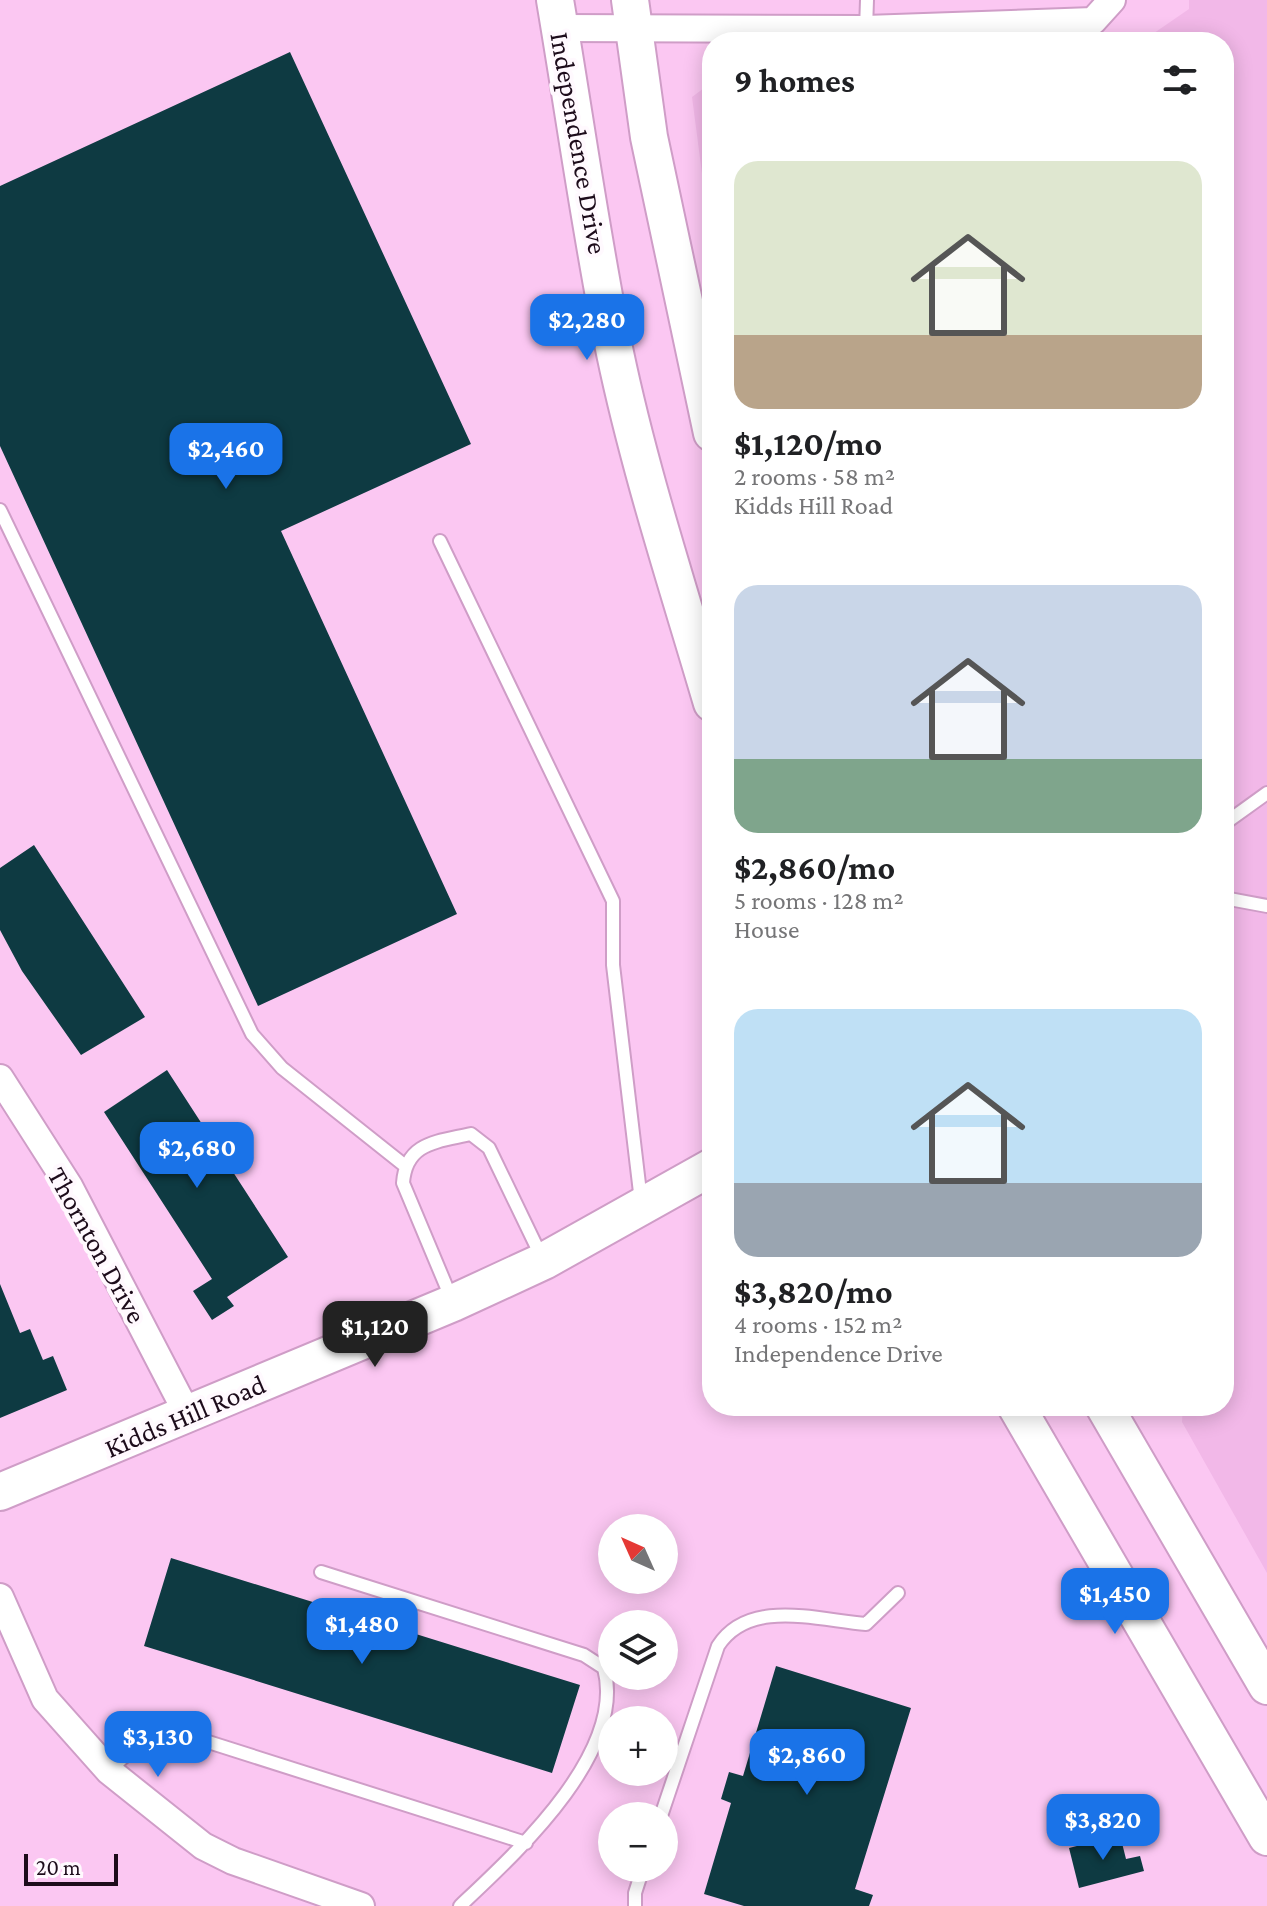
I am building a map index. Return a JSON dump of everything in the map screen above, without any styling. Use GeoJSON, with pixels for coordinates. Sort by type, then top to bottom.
{"type":"FeatureCollection","features":[{"type":"Feature","properties":{"kind":"street"},"geometry":{"type":"LineString","coordinates":[[557,14],[631,13],[673,30],[866,29],[1093,21],[1112,0]]}},
{"type":"Feature","properties":{"kind":"street"},"geometry":{"type":"LineString","coordinates":[[631,13],[660,193],[702,387]]}},
{"type":"Feature","properties":{"kind":"street","name":"Independence Drive"},"geometry":{"type":"LineString","coordinates":[[557,14],[582,179],[616,354],[681,607],[702,672]]}},
{"type":"Feature","properties":{"kind":"street","name":"Thornton Drive"},"geometry":{"type":"LineString","coordinates":[[0,1078],[69,1186],[188,1415]]}},
{"type":"Feature","properties":{"kind":"street","name":"Kidds Hill Road"},"geometry":{"type":"LineString","coordinates":[[0,1492],[453,1303],[544,1261],[702,1173]]}},
{"type":"Feature","properties":{"kind":"street"},"geometry":{"type":"LineString","coordinates":[[1022,1416],[1267,1837]]}},
{"type":"Feature","properties":{"kind":"street"},"geometry":{"type":"LineString","coordinates":[[1110,1416],[1267,1686]]}},
{"type":"Feature","properties":{"kind":"street"},"geometry":{"type":"LineString","coordinates":[[0,1597],[45,1699],[109,1771],[203,1846],[233,1861],[361,1906]]}},
{"type":"Feature","properties":{"kind":"lane"},"geometry":{"type":"LineString","coordinates":[[866,29],[867,0]]}},
{"type":"Feature","properties":{"kind":"lane"},"geometry":{"type":"LineString","coordinates":[[0,510],[252,1034],[282,1068],[404,1165]]}},
{"type":"Feature","properties":{"kind":"lane"},"geometry":{"type":"LineString","coordinates":[[440,541],[613,901],[613,965],[642,1208]]}},
{"type":"Feature","properties":{"kind":"lane"},"geometry":{"type":"LineString","coordinates":[[1234,817],[1267,793]]}},
{"type":"Feature","properties":{"kind":"lane"},"geometry":{"type":"LineString","coordinates":[[1234,900],[1267,906]]}},
{"type":"Feature","properties":{"kind":"lane"},"geometry":{"type":"LineString","coordinates":[[453,1303],[413,1214],[403,1183],[404,1165],[417,1149],[471,1134],[489,1148],[544,1261]]}},
{"type":"Feature","properties":{"kind":"lane"},"geometry":{"type":"LineString","coordinates":[[321,1572],[584,1655],[604,1668],[608,1700],[593,1742],[559,1804],[526,1843],[460,1906]]}},
{"type":"Feature","properties":{"kind":"lane"},"geometry":{"type":"LineString","coordinates":[[666,1802],[718,1646],[737,1624],[763,1615],[866,1624],[898,1593]]}},
{"type":"Feature","properties":{"kind":"lane"},"geometry":{"type":"LineString","coordinates":[[109,1771],[138,1743],[155,1734],[180,1733],[526,1843]]}},
{"type":"Feature","properties":{"kind":"lane"},"geometry":{"type":"LineString","coordinates":[[635,1906],[639,1882]]}},
{"type":"Feature","properties":{"kind":"shaded area"},"geometry":{"type":"Polygon","coordinates":[[[1189,0],[1267,0],[1267,1573],[1182,1422],[1182,1416],[1234,1416],[1234,32],[1156,32],[1189,9],[1189,0]]]}},
{"type":"Feature","properties":{"kind":"shaded area"},"geometry":{"type":"Polygon","coordinates":[[[702,90],[702,174],[692,97],[702,90]]]}},
{"type":"Feature","properties":{"kind":"building"},"geometry":{"type":"Polygon","coordinates":[[[290,52],[471,444],[281,531],[457,914],[258,1006],[0,446],[0,186],[290,52]]]}},
{"type":"Feature","properties":{"kind":"building"},"geometry":{"type":"Polygon","coordinates":[[[34,845],[145,1017],[81,1055],[22,971],[0,930],[0,868],[34,845]]]}},
{"type":"Feature","properties":{"kind":"building"},"geometry":{"type":"Polygon","coordinates":[[[167,1070],[288,1257],[227,1297],[234,1306],[212,1320],[193,1291],[212,1279],[104,1112],[167,1070]]]}},
{"type":"Feature","properties":{"kind":"building"},"geometry":{"type":"Polygon","coordinates":[[[0,1284],[20,1333],[30,1329],[43,1360],[53,1356],[67,1390],[0,1418],[0,1284]]]}},
{"type":"Feature","properties":{"kind":"building"},"geometry":{"type":"Polygon","coordinates":[[[171,1558],[580,1685],[552,1773],[144,1646],[171,1558]]]}},
{"type":"Feature","properties":{"kind":"building"},"geometry":{"type":"Polygon","coordinates":[[[776,1666],[911,1708],[855,1889],[873,1895],[869,1906],[744,1906],[704,1894],[731,1803],[721,1799],[729,1772],[743,1776],[776,1666]]]}},
{"type":"Feature","properties":{"kind":"building"},"geometry":{"type":"Polygon","coordinates":[[[1120,1835],[1126,1859],[1140,1856],[1144,1871],[1079,1888],[1069,1848],[1120,1835]]]}}]}
